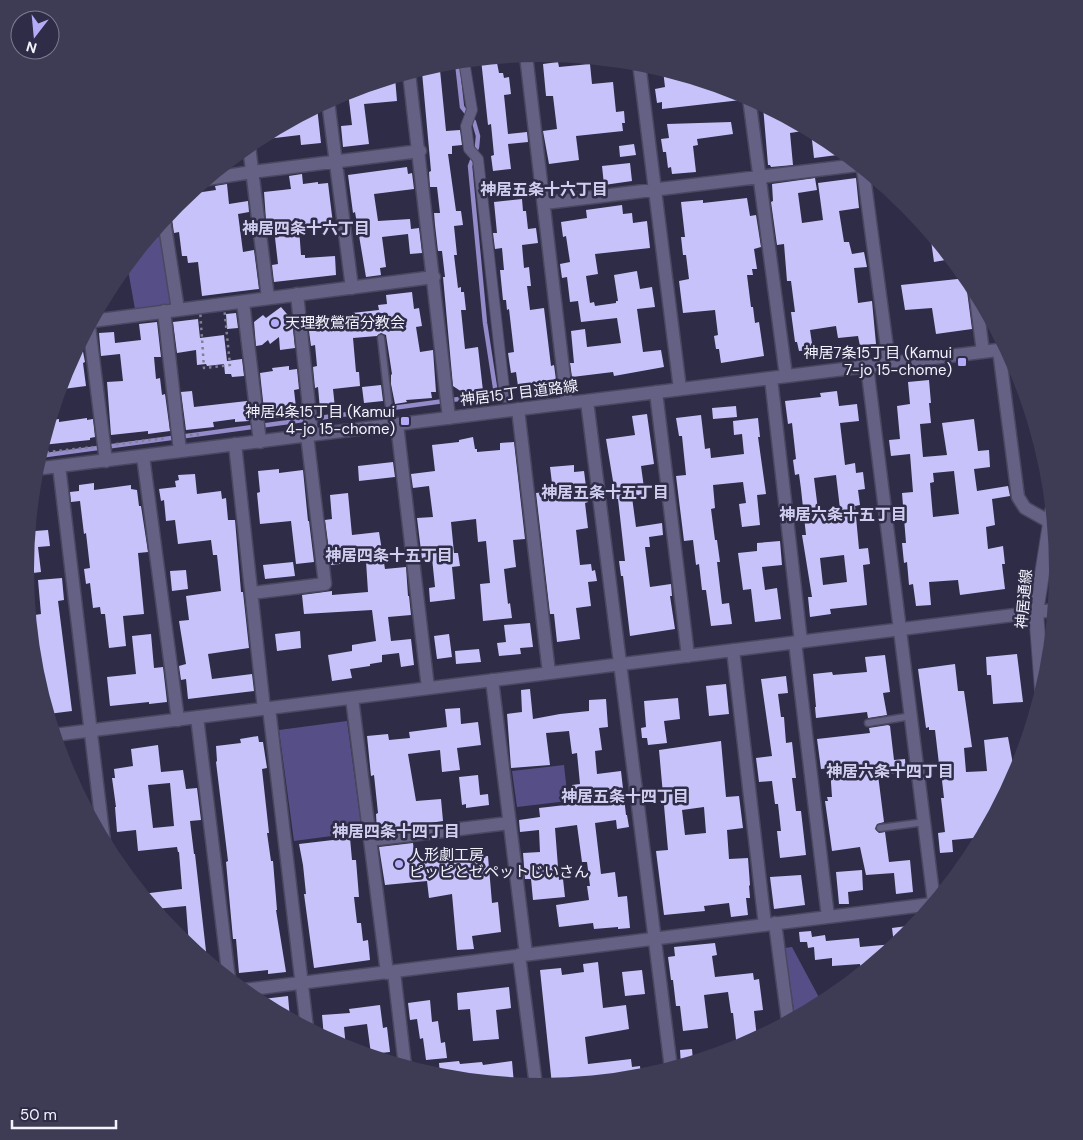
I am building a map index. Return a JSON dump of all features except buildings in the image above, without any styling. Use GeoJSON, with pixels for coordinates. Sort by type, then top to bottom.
{"type":"FeatureCollection","features":[{"type":"Feature","properties":{"kind":"street"},"geometry":{"type":"LineString","coordinates":[[527,62],[545,203],[567,403]]}},
{"type":"Feature","properties":{"kind":"street"},"geometry":{"type":"LineString","coordinates":[[465,68],[472,110],[466,126],[469,149],[478,160],[505,397]]}},
{"type":"Feature","properties":{"kind":"street"},"geometry":{"type":"LineString","coordinates":[[640,72],[680,389]]}},
{"type":"Feature","properties":{"kind":"street"},"geometry":{"type":"LineString","coordinates":[[411,80],[449,418]]}},
{"type":"Feature","properties":{"kind":"street"},"geometry":{"type":"LineString","coordinates":[[750,108],[786,376]]}},
{"type":"Feature","properties":{"kind":"street"},"geometry":{"type":"LineString","coordinates":[[329,109],[352,288]]}},
{"type":"Feature","properties":{"kind":"street"},"geometry":{"type":"LineString","coordinates":[[219,178],[420,151]]}},
{"type":"Feature","properties":{"kind":"street"},"geometry":{"type":"LineString","coordinates":[[249,155],[268,298]]}},
{"type":"Feature","properties":{"kind":"street"},"geometry":{"type":"LineString","coordinates":[[545,203],[850,166]]}},
{"type":"Feature","properties":{"kind":"street"},"geometry":{"type":"LineString","coordinates":[[864,178],[890,363]]}},
{"type":"Feature","properties":{"kind":"street"},"geometry":{"type":"LineString","coordinates":[[165,229],[178,310]]}},
{"type":"Feature","properties":{"kind":"street"},"geometry":{"type":"LineString","coordinates":[[101,318],[434,277]]}},
{"type":"Feature","properties":{"kind":"street"},"geometry":{"type":"LineString","coordinates":[[252,593],[326,584],[310,435],[298,294]]}},
{"type":"Feature","properties":{"kind":"street"},"geometry":{"type":"LineString","coordinates":[[243,302],[260,442]]}},
{"type":"Feature","properties":{"kind":"street"},"geometry":{"type":"LineString","coordinates":[[978,310],[983,352]]}},
{"type":"Feature","properties":{"kind":"street"},"geometry":{"type":"LineString","coordinates":[[164,311],[180,451]]}},
{"type":"Feature","properties":{"kind":"street"},"geometry":{"type":"LineString","coordinates":[[96,327],[106,460]]}},
{"type":"Feature","properties":{"kind":"street","name":"神居15丁目道路線"},"geometry":{"type":"LineString","coordinates":[[45,468],[999,350]]}},
{"type":"Feature","properties":{"kind":"street"},"geometry":{"type":"LineString","coordinates":[[1004,361],[1018,497],[1025,508],[1046,514]]}},
{"type":"Feature","properties":{"kind":"street"},"geometry":{"type":"LineString","coordinates":[[867,366],[912,716],[932,894]]}},
{"type":"Feature","properties":{"kind":"street"},"geometry":{"type":"LineString","coordinates":[[771,378],[828,917]]}},
{"type":"Feature","properties":{"kind":"street"},"geometry":{"type":"LineString","coordinates":[[656,392],[688,656]]}},
{"type":"Feature","properties":{"kind":"street"},"geometry":{"type":"LineString","coordinates":[[587,401],[670,1061]]}},
{"type":"Feature","properties":{"kind":"street"},"geometry":{"type":"LineString","coordinates":[[518,410],[549,673]]}},
{"type":"Feature","properties":{"kind":"street"},"geometry":{"type":"LineString","coordinates":[[394,425],[428,688]]}},
{"type":"Feature","properties":{"kind":"street"},"geometry":{"type":"LineString","coordinates":[[236,444],[252,593],[306,1019]]}},
{"type":"Feature","properties":{"kind":"street"},"geometry":{"type":"LineString","coordinates":[[143,456],[178,720]]}},
{"type":"Feature","properties":{"kind":"street"},"geometry":{"type":"LineString","coordinates":[[59,466],[102,824]]}},
{"type":"Feature","properties":{"kind":"street","name":"神居通線"},"geometry":{"type":"LineString","coordinates":[[1040,664],[1036,612],[1048,536]]}},
{"type":"Feature","properties":{"kind":"street"},"geometry":{"type":"LineString","coordinates":[[61,734],[1047,611]]}},
{"type":"Feature","properties":{"kind":"street"},"geometry":{"type":"LineString","coordinates":[[733,650],[770,924],[787,1014]]}},
{"type":"Feature","properties":{"kind":"street"},"geometry":{"type":"LineString","coordinates":[[492,680],[535,1078]]}},
{"type":"Feature","properties":{"kind":"street"},"geometry":{"type":"LineString","coordinates":[[352,698],[370,840],[404,1058]]}},
{"type":"Feature","properties":{"kind":"street"},"geometry":{"type":"LineString","coordinates":[[197,717],[228,970]]}},
{"type":"Feature","properties":{"kind":"street"},"geometry":{"type":"LineString","coordinates":[[370,840],[509,823]]}},
{"type":"Feature","properties":{"kind":"street"},"geometry":{"type":"LineString","coordinates":[[254,989],[924,904]]}},
{"type":"Feature","properties":{"kind":"lane"},"geometry":{"type":"LineString","coordinates":[[381,338],[394,425]]}},
{"type":"Feature","properties":{"kind":"lane"},"geometry":{"type":"LineString","coordinates":[[868,723],[912,716]]}},
{"type":"Feature","properties":{"kind":"lane"},"geometry":{"type":"LineString","coordinates":[[880,828],[925,822]]}},
{"type":"Feature","properties":{"kind":"path"},"geometry":{"type":"LineString","coordinates":[[200,309],[204,368],[230,365],[226,330]]}},
{"type":"Feature","properties":{"kind":"shaded area"},"geometry":{"type":"Polygon","coordinates":[[[164,236],[176,307],[136,315],[129,275],[159,237],[164,236]]]}},
{"type":"Feature","properties":{"kind":"shaded area"},"geometry":{"type":"Polygon","coordinates":[[[347,721],[362,832],[294,841],[279,730],[347,721]]]}},
{"type":"Feature","properties":{"kind":"shaded area"},"geometry":{"type":"Polygon","coordinates":[[[564,765],[568,801],[517,807],[512,771],[564,765]]]}},
{"type":"Feature","properties":{"kind":"shaded area"},"geometry":{"type":"Polygon","coordinates":[[[792,947],[818,996],[794,1010],[785,948],[792,947]]]}},
{"type":"Feature","properties":{"kind":"waterway"},"geometry":{"type":"LineString","coordinates":[[48,455],[496,394],[485,323],[470,166],[477,147],[478,136],[474,122],[462,107],[458,70]]}},
{"type":"Feature","properties":{"kind":"place","name":"天理教鶯宿分教会"},"geometry":{"type":"Point","coordinates":[275,323]}},
{"type":"Feature","properties":{"kind":"place","name":"神居7条15丁目 (Kamui 7-jo 15-chome)"},"geometry":{"type":"Point","coordinates":[962,362]}},
{"type":"Feature","properties":{"kind":"place","name":"神居4条15丁目 (Kamui 4-jo 15-chome)"},"geometry":{"type":"Point","coordinates":[405,421]}},
{"type":"Feature","properties":{"kind":"place","name":"人形劇工房 ピッピとゼペットじいさん"},"geometry":{"type":"Point","coordinates":[399,864]}},
{"type":"Feature","properties":{"kind":"district","name":"神居五条十六丁目"},"geometry":{"type":"Point","coordinates":[544,189]}},
{"type":"Feature","properties":{"kind":"district","name":"神居四条十六丁目"},"geometry":{"type":"Point","coordinates":[306,228]}},
{"type":"Feature","properties":{"kind":"district","name":"神居五条十五丁目"},"geometry":{"type":"Point","coordinates":[605,492]}},
{"type":"Feature","properties":{"kind":"district","name":"神居六条十五丁目"},"geometry":{"type":"Point","coordinates":[843,514]}},
{"type":"Feature","properties":{"kind":"district","name":"神居四条十五丁目"},"geometry":{"type":"Point","coordinates":[389,555]}},
{"type":"Feature","properties":{"kind":"district","name":"神居六条十四丁目"},"geometry":{"type":"Point","coordinates":[890,771]}},
{"type":"Feature","properties":{"kind":"district","name":"神居五条十四丁目"},"geometry":{"type":"Point","coordinates":[625,796]}},
{"type":"Feature","properties":{"kind":"district","name":"神居四条十四丁目"},"geometry":{"type":"Point","coordinates":[396,831]}}]}
